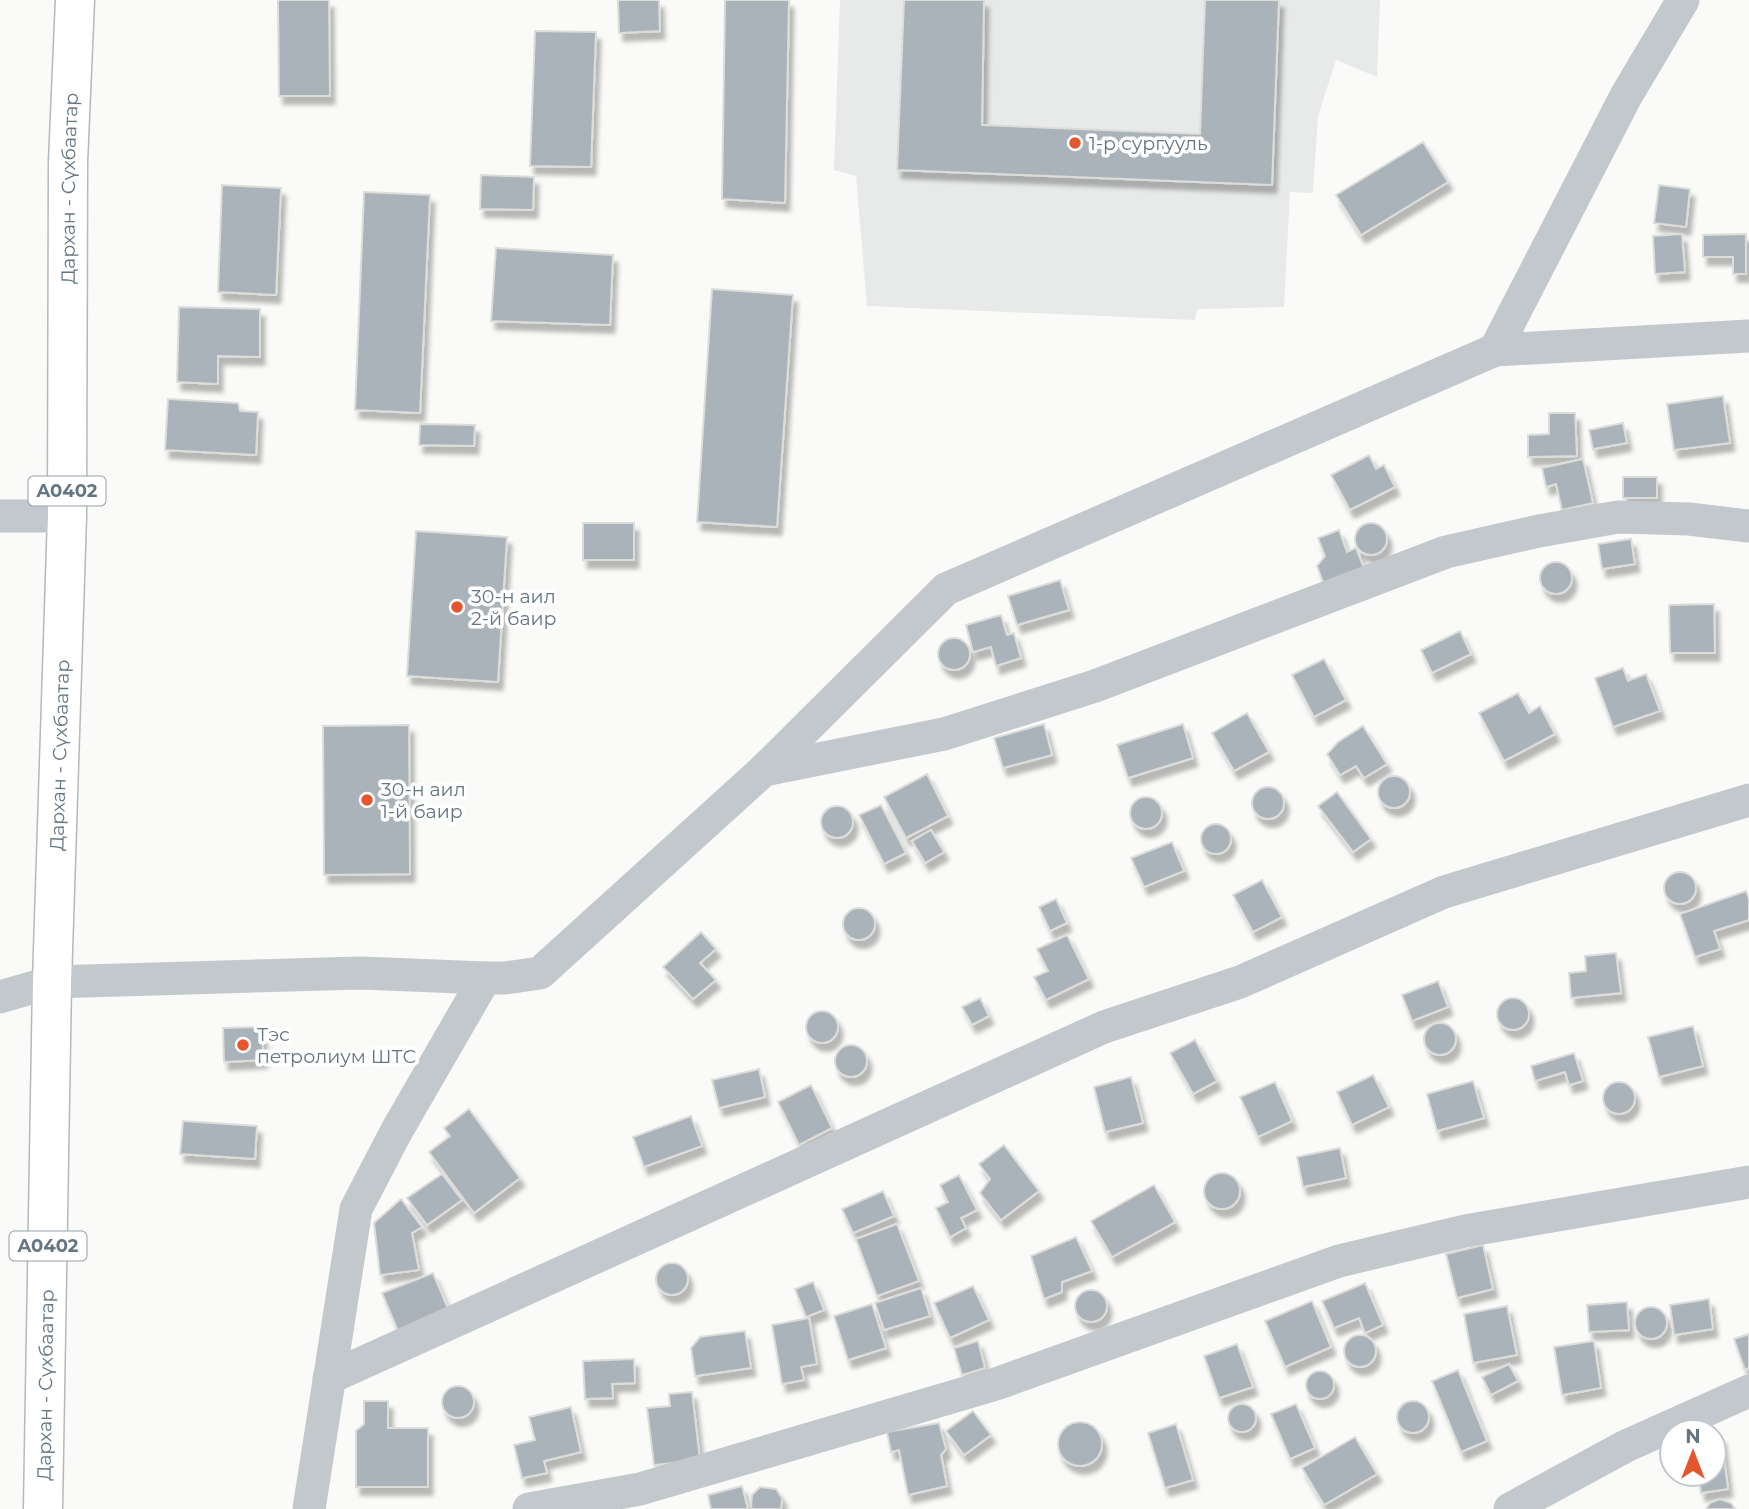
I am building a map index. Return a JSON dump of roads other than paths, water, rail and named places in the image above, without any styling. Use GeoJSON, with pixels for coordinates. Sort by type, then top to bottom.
{"type":"FeatureCollection","features":[{"type":"Feature","properties":{"kind":"highway","name":"Дархан - Сүхбаатар"},"geometry":{"type":"LineString","coordinates":[[43,1509],[52,982],[67,516],[68,162],[75,0]]}},
{"type":"Feature","properties":{"kind":"street"},"geometry":{"type":"LineString","coordinates":[[1495,351],[1626,96],[1683,0]]}},
{"type":"Feature","properties":{"kind":"street"},"geometry":{"type":"LineString","coordinates":[[0,997],[52,982],[361,973],[505,978],[540,973],[764,770],[946,589],[1495,351],[1749,336]]}},
{"type":"Feature","properties":{"kind":"street"},"geometry":{"type":"LineString","coordinates":[[0,516],[67,516]]}},
{"type":"Feature","properties":{"kind":"street"},"geometry":{"type":"LineString","coordinates":[[764,770],[944,734],[1095,686],[1446,552],[1618,517],[1689,519],[1749,526]]}},
{"type":"Feature","properties":{"kind":"street"},"geometry":{"type":"LineString","coordinates":[[329,1378],[1104,1027],[1240,982],[1444,892],[1749,800]]}},
{"type":"Feature","properties":{"kind":"street"},"geometry":{"type":"LineString","coordinates":[[309,1509],[356,1209],[396,1132],[485,978]]}},
{"type":"Feature","properties":{"kind":"street"},"geometry":{"type":"LineString","coordinates":[[530,1509],[640,1489],[996,1384],[1339,1261],[1465,1231],[1749,1182]]}},
{"type":"Feature","properties":{"kind":"street"},"geometry":{"type":"LineString","coordinates":[[1510,1509],[1626,1446],[1749,1391]]}},
{"type":"Feature","properties":{"kind":"place","name":"1-р сургууль"},"geometry":{"type":"Point","coordinates":[1075,143]}},
{"type":"Feature","properties":{"kind":"place","name":"30-н аил 2-й баир"},"geometry":{"type":"Point","coordinates":[457,607]}},
{"type":"Feature","properties":{"kind":"place","name":"30-н аил 1-й баир"},"geometry":{"type":"Point","coordinates":[367,800]}},
{"type":"Feature","properties":{"kind":"place","name":"Тэс петролиум ШТС"},"geometry":{"type":"Point","coordinates":[243,1045]}}]}
